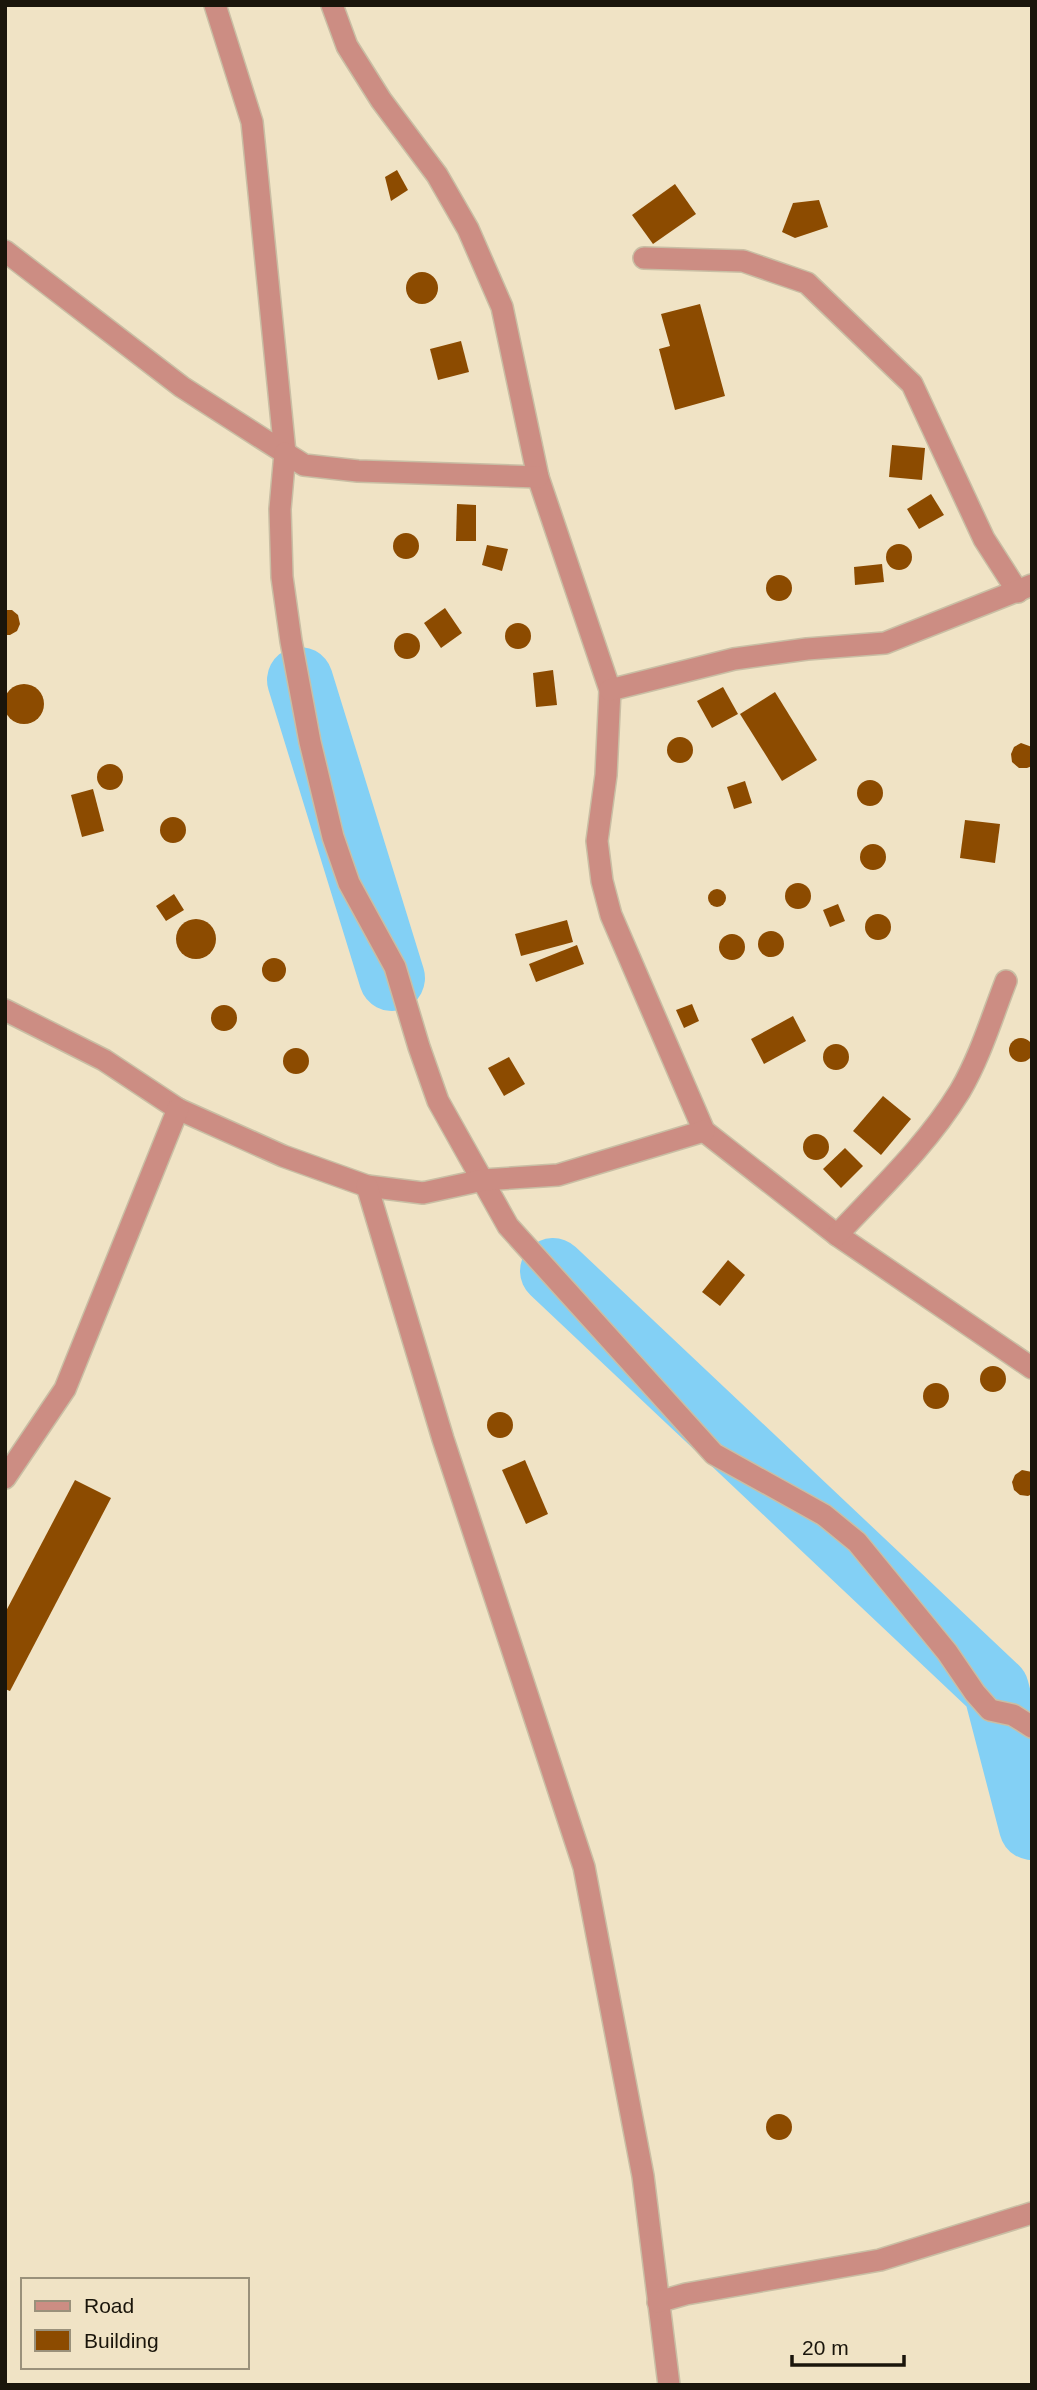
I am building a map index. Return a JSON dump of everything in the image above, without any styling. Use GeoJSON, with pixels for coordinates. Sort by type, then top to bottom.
{"type":"FeatureCollection","features":[{"type":"Feature","properties":{"kind":"street"},"geometry":{"type":"LineString","coordinates":[[215,5],[252,122],[285,453],[280,509],[282,577],[310,741],[333,837],[349,883],[396,967],[438,1101],[508,1226],[714,1454],[824,1515],[857,1542],[947,1652],[990,1710],[1013,1715],[1032,1727]]}},
{"type":"Feature","properties":{"kind":"street"},"geometry":{"type":"LineString","coordinates":[[332,5],[347,46],[381,100],[437,175],[468,229],[502,307],[538,477],[610,690],[606,775],[597,841],[602,881],[611,915],[704,1131],[837,1235],[1032,1368]]}},
{"type":"Feature","properties":{"kind":"street"},"geometry":{"type":"LineString","coordinates":[[5,251],[182,387],[304,465],[358,471],[538,477]]}},
{"type":"Feature","properties":{"kind":"street"},"geometry":{"type":"LineString","coordinates":[[610,690],[734,659],[807,649],[886,643],[1025,589],[984,539],[912,384],[807,283],[743,261],[643,258]]}},
{"type":"Feature","properties":{"kind":"street"},"geometry":{"type":"LineString","coordinates":[[837,1235],[929,1137],[942,1118],[961,1089],[1006,981]]}},
{"type":"Feature","properties":{"kind":"street"},"geometry":{"type":"LineString","coordinates":[[5,1010],[104,1060],[178,1109],[283,1156],[367,1186],[423,1193],[483,1180],[558,1175],[704,1131]]}},
{"type":"Feature","properties":{"kind":"street"},"geometry":{"type":"LineString","coordinates":[[5,1478],[65,1389],[178,1109]]}},
{"type":"Feature","properties":{"kind":"street"},"geometry":{"type":"LineString","coordinates":[[367,1186],[443,1439],[584,1867],[643,2176],[669,2385]]}},
{"type":"Feature","properties":{"kind":"street"},"geometry":{"type":"LineString","coordinates":[[658,2302],[686,2294],[880,2260],[1032,2213]]}},
{"type":"Feature","properties":{"kind":"building"},"geometry":{"type":"Polygon","coordinates":[[[397,170],[408,190],[391,201],[385,177],[397,170]]]}},
{"type":"Feature","properties":{"kind":"building"},"geometry":{"type":"Polygon","coordinates":[[[675,184],[696,214],[653,244],[632,215],[675,184]]]}},
{"type":"Feature","properties":{"kind":"building"},"geometry":{"type":"Polygon","coordinates":[[[819,200],[828,227],[795,238],[782,232],[793,203],[819,200]]]}},
{"type":"Feature","properties":{"kind":"building"},"geometry":{"type":"Polygon","coordinates":[[[422,272],[434,276],[438,288],[434,300],[422,304],[410,300],[406,288],[410,276],[422,272]]]}},
{"type":"Feature","properties":{"kind":"building"},"geometry":{"type":"Polygon","coordinates":[[[700,304],[725,396],[675,410],[659,349],[670,346],[661,314],[700,304]]]}},
{"type":"Feature","properties":{"kind":"building"},"geometry":{"type":"Polygon","coordinates":[[[461,341],[469,372],[438,380],[430,349],[461,341]]]}},
{"type":"Feature","properties":{"kind":"building"},"geometry":{"type":"Polygon","coordinates":[[[892,445],[925,448],[922,480],[889,477],[892,445]]]}},
{"type":"Feature","properties":{"kind":"building"},"geometry":{"type":"Polygon","coordinates":[[[931,494],[944,515],[919,529],[907,509],[931,494]]]}},
{"type":"Feature","properties":{"kind":"building"},"geometry":{"type":"Polygon","coordinates":[[[457,504],[476,505],[476,541],[456,541],[457,504]]]}},
{"type":"Feature","properties":{"kind":"building"},"geometry":{"type":"Polygon","coordinates":[[[406,533],[415,537],[419,546],[415,555],[406,559],[397,555],[393,546],[397,537],[406,533]]]}},
{"type":"Feature","properties":{"kind":"building"},"geometry":{"type":"Polygon","coordinates":[[[899,544],[908,548],[912,557],[908,566],[899,570],[890,566],[886,557],[890,548],[899,544]]]}},
{"type":"Feature","properties":{"kind":"building"},"geometry":{"type":"Polygon","coordinates":[[[487,545],[508,549],[502,571],[482,565],[487,545]]]}},
{"type":"Feature","properties":{"kind":"building"},"geometry":{"type":"Polygon","coordinates":[[[882,564],[884,582],[855,585],[854,567],[882,564]]]}},
{"type":"Feature","properties":{"kind":"building"},"geometry":{"type":"Polygon","coordinates":[[[779,575],[788,579],[792,588],[788,597],[779,601],[770,597],[766,588],[770,579],[779,575]]]}},
{"type":"Feature","properties":{"kind":"building"},"geometry":{"type":"Polygon","coordinates":[[[445,608],[462,633],[441,648],[424,623],[445,608]]]}},
{"type":"Feature","properties":{"kind":"building"},"geometry":{"type":"Polygon","coordinates":[[[5,610],[12,610],[18,615],[20,624],[17,631],[10,635],[5,635],[5,610]]]}},
{"type":"Feature","properties":{"kind":"building"},"geometry":{"type":"Polygon","coordinates":[[[518,623],[527,627],[531,636],[527,645],[518,649],[509,645],[505,636],[509,627],[518,623]]]}},
{"type":"Feature","properties":{"kind":"building"},"geometry":{"type":"Polygon","coordinates":[[[407,633],[416,637],[420,646],[416,655],[407,659],[398,655],[394,646],[398,637],[407,633]]]}},
{"type":"Feature","properties":{"kind":"building"},"geometry":{"type":"Polygon","coordinates":[[[553,670],[557,705],[536,707],[533,673],[553,670]]]}},
{"type":"Feature","properties":{"kind":"building"},"geometry":{"type":"Polygon","coordinates":[[[24,684],[32,685],[38,690],[43,696],[43,712],[38,718],[32,723],[24,724],[16,723],[10,718],[5,712],[4,704],[5,696],[10,690],[16,685],[24,684]]]}},
{"type":"Feature","properties":{"kind":"building"},"geometry":{"type":"Polygon","coordinates":[[[723,687],[738,714],[712,728],[697,701],[723,687]]]}},
{"type":"Feature","properties":{"kind":"building"},"geometry":{"type":"Polygon","coordinates":[[[775,692],[817,760],[782,781],[740,714],[775,692]]]}},
{"type":"Feature","properties":{"kind":"building"},"geometry":{"type":"Polygon","coordinates":[[[680,737],[689,741],[693,750],[689,759],[680,763],[671,759],[667,750],[671,741],[680,737]]]}},
{"type":"Feature","properties":{"kind":"building"},"geometry":{"type":"Polygon","coordinates":[[[1021,743],[1032,747],[1032,766],[1027,768],[1019,768],[1012,762],[1014,747],[1021,743]]]}},
{"type":"Feature","properties":{"kind":"building"},"geometry":{"type":"Polygon","coordinates":[[[110,764],[119,768],[123,777],[119,786],[110,790],[101,786],[97,777],[101,768],[110,764]]]}},
{"type":"Feature","properties":{"kind":"building"},"geometry":{"type":"Polygon","coordinates":[[[870,780],[879,784],[883,793],[879,802],[870,806],[861,802],[857,793],[861,784],[870,780]]]}},
{"type":"Feature","properties":{"kind":"building"},"geometry":{"type":"Polygon","coordinates":[[[745,781],[752,803],[734,809],[727,787],[745,781]]]}},
{"type":"Feature","properties":{"kind":"building"},"geometry":{"type":"Polygon","coordinates":[[[93,789],[104,831],[82,837],[71,795],[93,789]]]}},
{"type":"Feature","properties":{"kind":"building"},"geometry":{"type":"Polygon","coordinates":[[[173,817],[182,821],[186,830],[182,839],[173,843],[164,839],[160,830],[164,821],[173,817]]]}},
{"type":"Feature","properties":{"kind":"building"},"geometry":{"type":"Polygon","coordinates":[[[965,820],[1000,824],[995,863],[960,858],[965,820]]]}},
{"type":"Feature","properties":{"kind":"building"},"geometry":{"type":"Polygon","coordinates":[[[873,844],[882,848],[886,857],[882,866],[873,870],[864,866],[860,857],[864,848],[873,844]]]}},
{"type":"Feature","properties":{"kind":"building"},"geometry":{"type":"Polygon","coordinates":[[[798,883],[807,887],[811,896],[807,905],[798,909],[789,905],[785,896],[789,887],[798,883]]]}},
{"type":"Feature","properties":{"kind":"building"},"geometry":{"type":"Polygon","coordinates":[[[717,889],[723,892],[726,898],[723,904],[717,907],[711,904],[708,898],[711,892],[717,889]]]}},
{"type":"Feature","properties":{"kind":"building"},"geometry":{"type":"Polygon","coordinates":[[[174,894],[184,910],[166,921],[156,906],[174,894]]]}},
{"type":"Feature","properties":{"kind":"building"},"geometry":{"type":"Polygon","coordinates":[[[838,904],[845,921],[830,927],[823,910],[838,904]]]}},
{"type":"Feature","properties":{"kind":"building"},"geometry":{"type":"Polygon","coordinates":[[[878,914],[887,918],[891,927],[887,936],[878,940],[869,936],[865,927],[869,918],[878,914]]]}},
{"type":"Feature","properties":{"kind":"building"},"geometry":{"type":"Polygon","coordinates":[[[196,919],[204,920],[210,925],[215,931],[215,947],[210,953],[204,958],[196,959],[188,958],[182,953],[177,947],[176,939],[177,931],[182,925],[188,920],[196,919]]]}},
{"type":"Feature","properties":{"kind":"building"},"geometry":{"type":"Polygon","coordinates":[[[567,920],[573,942],[521,956],[515,934],[567,920]]]}},
{"type":"Feature","properties":{"kind":"building"},"geometry":{"type":"Polygon","coordinates":[[[771,931],[780,935],[784,944],[780,953],[771,957],[762,953],[758,944],[762,935],[771,931]]]}},
{"type":"Feature","properties":{"kind":"building"},"geometry":{"type":"Polygon","coordinates":[[[732,934],[741,938],[745,947],[741,956],[732,960],[723,956],[719,947],[723,938],[732,934]]]}},
{"type":"Feature","properties":{"kind":"building"},"geometry":{"type":"Polygon","coordinates":[[[577,945],[584,964],[536,982],[529,964],[577,945]]]}},
{"type":"Feature","properties":{"kind":"building"},"geometry":{"type":"Polygon","coordinates":[[[269,958],[279,958],[286,965],[286,975],[279,982],[269,982],[262,975],[262,965],[269,958]]]}},
{"type":"Feature","properties":{"kind":"building"},"geometry":{"type":"Polygon","coordinates":[[[692,1004],[699,1021],[684,1028],[676,1010],[692,1004]]]}},
{"type":"Feature","properties":{"kind":"building"},"geometry":{"type":"Polygon","coordinates":[[[224,1005],[233,1009],[237,1018],[233,1027],[224,1031],[215,1027],[211,1018],[215,1009],[224,1005]]]}},
{"type":"Feature","properties":{"kind":"building"},"geometry":{"type":"Polygon","coordinates":[[[793,1016],[806,1041],[764,1064],[751,1039],[793,1016]]]}},
{"type":"Feature","properties":{"kind":"building"},"geometry":{"type":"Polygon","coordinates":[[[1021,1038],[1030,1041],[1033,1050],[1030,1059],[1021,1062],[1012,1059],[1009,1050],[1012,1041],[1021,1038]]]}},
{"type":"Feature","properties":{"kind":"building"},"geometry":{"type":"Polygon","coordinates":[[[836,1044],[845,1048],[849,1057],[845,1066],[836,1070],[827,1066],[823,1057],[827,1048],[836,1044]]]}},
{"type":"Feature","properties":{"kind":"building"},"geometry":{"type":"Polygon","coordinates":[[[296,1048],[305,1052],[309,1061],[305,1070],[296,1074],[287,1070],[283,1061],[287,1052],[296,1048]]]}},
{"type":"Feature","properties":{"kind":"building"},"geometry":{"type":"Polygon","coordinates":[[[509,1057],[525,1084],[504,1096],[488,1068],[509,1057]]]}},
{"type":"Feature","properties":{"kind":"building"},"geometry":{"type":"Polygon","coordinates":[[[883,1096],[911,1119],[881,1155],[853,1131],[883,1096]]]}},
{"type":"Feature","properties":{"kind":"building"},"geometry":{"type":"Polygon","coordinates":[[[816,1134],[825,1138],[829,1147],[825,1156],[816,1160],[807,1156],[803,1147],[807,1138],[816,1134]]]}},
{"type":"Feature","properties":{"kind":"building"},"geometry":{"type":"Polygon","coordinates":[[[845,1148],[863,1166],[841,1188],[823,1169],[845,1148]]]}},
{"type":"Feature","properties":{"kind":"building"},"geometry":{"type":"Polygon","coordinates":[[[728,1260],[745,1275],[720,1306],[702,1292],[728,1260]]]}},
{"type":"Feature","properties":{"kind":"building"},"geometry":{"type":"Polygon","coordinates":[[[993,1366],[1002,1370],[1006,1379],[1002,1388],[993,1392],[984,1388],[980,1379],[984,1370],[993,1366]]]}},
{"type":"Feature","properties":{"kind":"building"},"geometry":{"type":"Polygon","coordinates":[[[936,1383],[945,1387],[949,1396],[945,1405],[936,1409],[927,1405],[923,1396],[927,1387],[936,1383]]]}},
{"type":"Feature","properties":{"kind":"building"},"geometry":{"type":"Polygon","coordinates":[[[500,1412],[509,1416],[513,1425],[509,1434],[500,1438],[491,1434],[487,1425],[491,1416],[500,1412]]]}},
{"type":"Feature","properties":{"kind":"building"},"geometry":{"type":"Polygon","coordinates":[[[525,1460],[548,1514],[526,1524],[502,1470],[525,1460]]]}},
{"type":"Feature","properties":{"kind":"building"},"geometry":{"type":"Polygon","coordinates":[[[1022,1470],[1032,1472],[1032,1494],[1028,1496],[1020,1495],[1014,1490],[1012,1482],[1015,1475],[1022,1470]]]}},
{"type":"Feature","properties":{"kind":"building"},"geometry":{"type":"Polygon","coordinates":[[[75,1480],[111,1498],[10,1691],[5,1689],[5,1613],[75,1480]]]}},
{"type":"Feature","properties":{"kind":"building"},"geometry":{"type":"Polygon","coordinates":[[[779,2114],[788,2118],[792,2127],[788,2136],[779,2140],[770,2136],[766,2127],[770,2118],[779,2114]]]}},
{"type":"Feature","properties":{"kind":"waterway"},"geometry":{"type":"LineString","coordinates":[[300,680],[392,978]]}},
{"type":"Feature","properties":{"kind":"waterway"},"geometry":{"type":"LineString","coordinates":[[553,1271],[996,1689],[1032,1827]]}}]}
